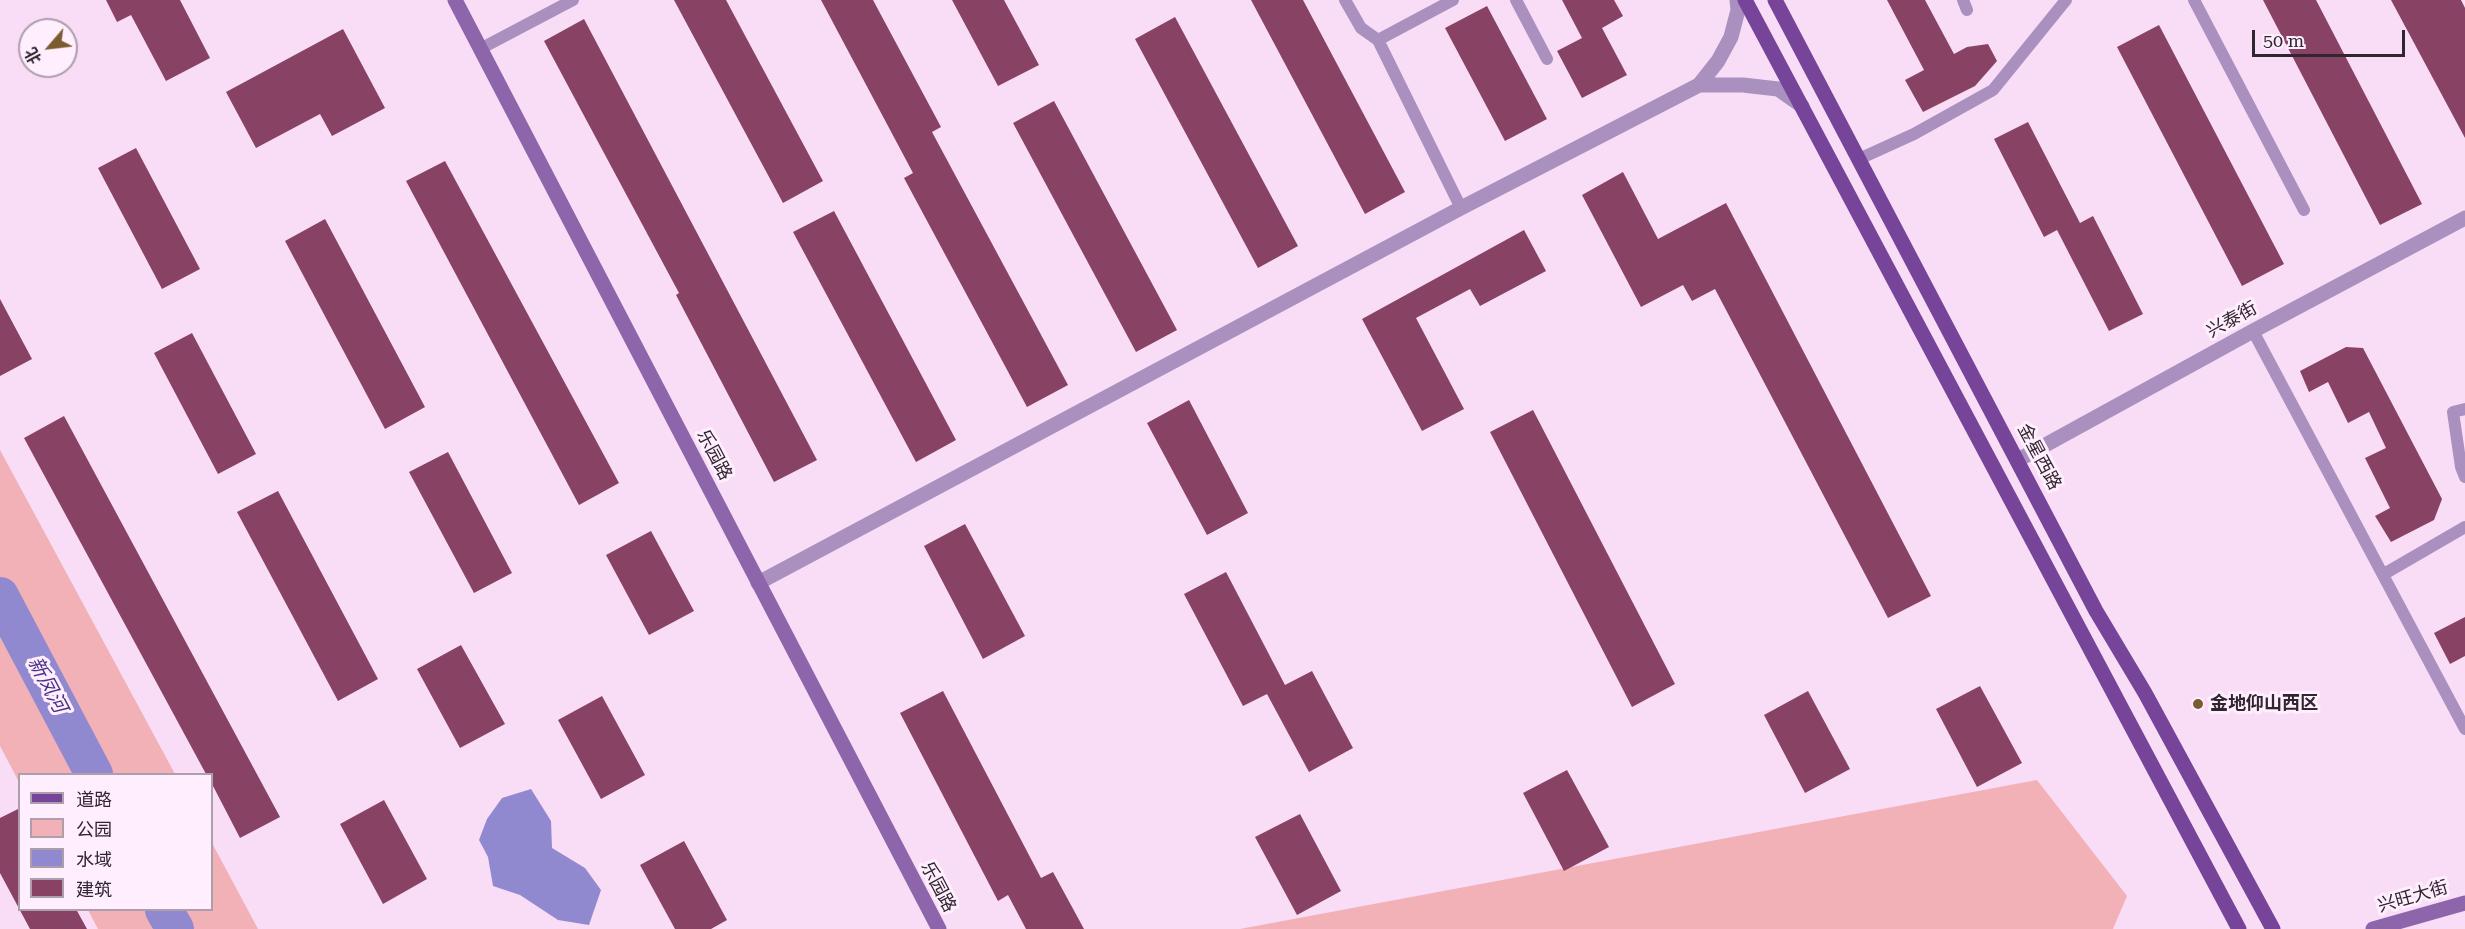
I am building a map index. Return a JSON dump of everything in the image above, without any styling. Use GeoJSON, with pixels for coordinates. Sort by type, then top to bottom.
{"type":"FeatureCollection","features":[{"type":"Feature","properties":{"kind":"main road"},"geometry":{"type":"LineString","coordinates":[[1745,0],[2239,929]]}},
{"type":"Feature","properties":{"kind":"main road","name":"金星西路"},"geometry":{"type":"LineString","coordinates":[[1775,0],[2096,611],[2145,693],[2273,929]]}},
{"type":"Feature","properties":{"kind":"street","name":"乐园路"},"geometry":{"type":"LineString","coordinates":[[454,0],[939,929]]}},
{"type":"Feature","properties":{"kind":"street"},"geometry":{"type":"LineString","coordinates":[[758,583],[1461,207],[1699,85],[1718,62],[1731,37],[1738,10],[1737,0]]}},
{"type":"Feature","properties":{"kind":"street"},"geometry":{"type":"LineString","coordinates":[[1699,85],[1743,85],[1778,89],[1802,106]]}},
{"type":"Feature","properties":{"kind":"street","name":"兴泰街"},"geometry":{"type":"LineString","coordinates":[[2018,460],[2465,218]]}},
{"type":"Feature","properties":{"kind":"street","name":"兴旺大街"},"geometry":{"type":"LineString","coordinates":[[2373,929],[2465,903]]}},
{"type":"Feature","properties":{"kind":"lane"},"geometry":{"type":"LineString","coordinates":[[480,49],[573,0]]}},
{"type":"Feature","properties":{"kind":"lane"},"geometry":{"type":"LineString","coordinates":[[1345,0],[1361,28],[1378,40],[1461,207]]}},
{"type":"Feature","properties":{"kind":"lane"},"geometry":{"type":"LineString","coordinates":[[1378,40],[1454,0]]}},
{"type":"Feature","properties":{"kind":"lane"},"geometry":{"type":"LineString","coordinates":[[1516,0],[1547,59]]}},
{"type":"Feature","properties":{"kind":"lane"},"geometry":{"type":"LineString","coordinates":[[1859,159],[1914,134],[1993,90],[2066,0]]}},
{"type":"Feature","properties":{"kind":"lane"},"geometry":{"type":"LineString","coordinates":[[2194,0],[2304,210]]}},
{"type":"Feature","properties":{"kind":"lane"},"geometry":{"type":"LineString","coordinates":[[2253,331],[2384,573],[2465,729]]}},
{"type":"Feature","properties":{"kind":"lane"},"geometry":{"type":"LineString","coordinates":[[2465,409],[2453,412],[2461,467],[2465,477]]}},
{"type":"Feature","properties":{"kind":"lane"},"geometry":{"type":"LineString","coordinates":[[2384,573],[2465,527]]}},
{"type":"Feature","properties":{"kind":"green space"},"geometry":{"type":"Polygon","coordinates":[[[0,450],[174,773],[18,773],[18,780],[0,746],[0,450]]]}},
{"type":"Feature","properties":{"kind":"green space"},"geometry":{"type":"Polygon","coordinates":[[[2037,780],[2127,896],[2113,929],[1240,929],[2037,780]]]}},
{"type":"Feature","properties":{"kind":"green space"},"geometry":{"type":"Polygon","coordinates":[[[213,845],[258,929],[98,929],[89,911],[213,911],[213,845]]]}},
{"type":"Feature","properties":{"kind":"water"},"geometry":{"type":"Polygon","coordinates":[[[531,789],[551,821],[552,848],[585,868],[601,890],[589,925],[558,920],[520,895],[493,886],[488,857],[479,840],[487,819],[502,798],[531,789]]]}},
{"type":"Feature","properties":{"kind":"building"},"geometry":{"type":"Polygon","coordinates":[[[106,0],[180,0],[210,58],[166,81],[131,15],[117,22],[106,0]]]}},
{"type":"Feature","properties":{"kind":"building"},"geometry":{"type":"Polygon","coordinates":[[[674,0],[726,0],[823,181],[783,203],[674,0]]]}},
{"type":"Feature","properties":{"kind":"building"},"geometry":{"type":"Polygon","coordinates":[[[821,0],[873,0],[941,127],[932,132],[1068,385],[1027,407],[904,178],[913,173],[821,0]]]}},
{"type":"Feature","properties":{"kind":"building"},"geometry":{"type":"Polygon","coordinates":[[[952,0],[1004,0],[1039,65],[998,86],[952,0]]]}},
{"type":"Feature","properties":{"kind":"building"},"geometry":{"type":"Polygon","coordinates":[[[1251,0],[1303,0],[1405,192],[1365,214],[1251,0]]]}},
{"type":"Feature","properties":{"kind":"building"},"geometry":{"type":"Polygon","coordinates":[[[1562,0],[1614,0],[1623,16],[1602,28],[1627,75],[1582,98],[1557,51],[1582,38],[1562,0]]]}},
{"type":"Feature","properties":{"kind":"building"},"geometry":{"type":"Polygon","coordinates":[[[1887,0],[1925,0],[1954,54],[1967,47],[1988,44],[1997,61],[1975,86],[1923,112],[1905,80],[1924,70],[1887,0]]]}},
{"type":"Feature","properties":{"kind":"building"},"geometry":{"type":"Polygon","coordinates":[[[2263,0],[2316,0],[2422,204],[2380,225],[2263,0]]]}},
{"type":"Feature","properties":{"kind":"building"},"geometry":{"type":"Polygon","coordinates":[[[2391,0],[2461,0],[2465,8],[2465,138],[2391,0]]]}},
{"type":"Feature","properties":{"kind":"building"},"geometry":{"type":"Polygon","coordinates":[[[1487,6],[1547,119],[1505,141],[1445,28],[1487,6]]]}},
{"type":"Feature","properties":{"kind":"building"},"geometry":{"type":"Polygon","coordinates":[[[1175,17],[1298,246],[1258,268],[1135,39],[1175,17]]]}},
{"type":"Feature","properties":{"kind":"building"},"geometry":{"type":"Polygon","coordinates":[[[584,19],[817,460],[774,482],[676,295],[679,293],[544,41],[584,19]]]}},
{"type":"Feature","properties":{"kind":"building"},"geometry":{"type":"Polygon","coordinates":[[[2159,25],[2284,264],[2242,286],[2117,47],[2159,25]]]}},
{"type":"Feature","properties":{"kind":"building"},"geometry":{"type":"Polygon","coordinates":[[[343,29],[385,108],[332,136],[320,114],[256,148],[226,92],[343,29]]]}},
{"type":"Feature","properties":{"kind":"building"},"geometry":{"type":"Polygon","coordinates":[[[1054,101],[1177,330],[1136,352],[1013,123],[1054,101]]]}},
{"type":"Feature","properties":{"kind":"building"},"geometry":{"type":"Polygon","coordinates":[[[2028,122],[2080,223],[2093,216],[2143,314],[2109,331],[2057,230],[2044,237],[1994,139],[2028,122]]]}},
{"type":"Feature","properties":{"kind":"building"},"geometry":{"type":"Polygon","coordinates":[[[136,148],[200,269],[162,289],[98,168],[136,148]]]}},
{"type":"Feature","properties":{"kind":"building"},"geometry":{"type":"Polygon","coordinates":[[[445,161],[619,483],[579,505],[406,181],[445,161]]]}},
{"type":"Feature","properties":{"kind":"building"},"geometry":{"type":"Polygon","coordinates":[[[1623,172],[1658,239],[1726,203],[1931,596],[1888,618],[1715,289],[1692,301],[1683,285],[1641,307],[1582,195],[1623,172]]]}},
{"type":"Feature","properties":{"kind":"building"},"geometry":{"type":"Polygon","coordinates":[[[834,211],[956,440],[916,462],[793,232],[834,211]]]}},
{"type":"Feature","properties":{"kind":"building"},"geometry":{"type":"Polygon","coordinates":[[[325,219],[425,407],[385,429],[285,241],[325,219]]]}},
{"type":"Feature","properties":{"kind":"building"},"geometry":{"type":"Polygon","coordinates":[[[1524,230],[1546,271],[1480,306],[1470,289],[1416,318],[1464,409],[1422,431],[1362,319],[1524,230]]]}},
{"type":"Feature","properties":{"kind":"building"},"geometry":{"type":"Polygon","coordinates":[[[0,299],[32,359],[0,376],[0,299]]]}},
{"type":"Feature","properties":{"kind":"building"},"geometry":{"type":"Polygon","coordinates":[[[192,333],[256,454],[218,474],[154,353],[192,333]]]}},
{"type":"Feature","properties":{"kind":"building"},"geometry":{"type":"Polygon","coordinates":[[[2346,347],[2363,348],[2442,499],[2434,520],[2391,542],[2375,516],[2390,508],[2365,458],[2386,448],[2369,412],[2348,423],[2328,382],[2309,392],[2300,371],[2346,347]]]}},
{"type":"Feature","properties":{"kind":"building"},"geometry":{"type":"Polygon","coordinates":[[[1189,400],[1248,513],[1207,535],[1147,423],[1189,400]]]}},
{"type":"Feature","properties":{"kind":"building"},"geometry":{"type":"Polygon","coordinates":[[[1533,410],[1675,684],[1632,707],[1490,432],[1533,410]]]}},
{"type":"Feature","properties":{"kind":"building"},"geometry":{"type":"Polygon","coordinates":[[[64,416],[280,817],[240,838],[213,786],[213,773],[205,773],[24,438],[64,416]]]}},
{"type":"Feature","properties":{"kind":"building"},"geometry":{"type":"Polygon","coordinates":[[[448,452],[512,573],[474,593],[409,472],[448,452]]]}},
{"type":"Feature","properties":{"kind":"building"},"geometry":{"type":"Polygon","coordinates":[[[278,491],[378,679],[338,701],[237,512],[278,491]]]}},
{"type":"Feature","properties":{"kind":"building"},"geometry":{"type":"Polygon","coordinates":[[[965,524],[1025,636],[983,659],[924,546],[965,524]]]}},
{"type":"Feature","properties":{"kind":"building"},"geometry":{"type":"Polygon","coordinates":[[[651,531],[694,611],[649,635],[606,555],[651,531]]]}},
{"type":"Feature","properties":{"kind":"building"},"geometry":{"type":"Polygon","coordinates":[[[1226,572],[1285,685],[1312,671],[1353,748],[1309,772],[1267,694],[1243,706],[1184,594],[1226,572]]]}},
{"type":"Feature","properties":{"kind":"building"},"geometry":{"type":"Polygon","coordinates":[[[2465,617],[2465,656],[2450,664],[2434,633],[2465,617]]]}},
{"type":"Feature","properties":{"kind":"building"},"geometry":{"type":"Polygon","coordinates":[[[461,645],[505,724],[460,748],[417,669],[461,645]]]}},
{"type":"Feature","properties":{"kind":"building"},"geometry":{"type":"Polygon","coordinates":[[[1980,686],[2022,763],[1977,787],[1936,709],[1980,686]]]}},
{"type":"Feature","properties":{"kind":"building"},"geometry":{"type":"Polygon","coordinates":[[[943,691],[1041,878],[1053,872],[1084,929],[1026,929],[1008,895],[998,901],[900,713],[943,691]]]}},
{"type":"Feature","properties":{"kind":"building"},"geometry":{"type":"Polygon","coordinates":[[[1808,691],[1850,769],[1805,793],[1764,715],[1808,691]]]}},
{"type":"Feature","properties":{"kind":"building"},"geometry":{"type":"Polygon","coordinates":[[[602,696],[645,775],[601,799],[558,720],[602,696]]]}},
{"type":"Feature","properties":{"kind":"building"},"geometry":{"type":"Polygon","coordinates":[[[1567,770],[1609,847],[1564,871],[1523,793],[1567,770]]]}},
{"type":"Feature","properties":{"kind":"building"},"geometry":{"type":"Polygon","coordinates":[[[384,800],[427,879],[383,904],[340,824],[384,800]]]}},
{"type":"Feature","properties":{"kind":"building"},"geometry":{"type":"Polygon","coordinates":[[[18,809],[18,907],[0,873],[0,818],[18,809]]]}},
{"type":"Feature","properties":{"kind":"building"},"geometry":{"type":"Polygon","coordinates":[[[1300,814],[1341,891],[1297,915],[1255,837],[1300,814]]]}},
{"type":"Feature","properties":{"kind":"building"},"geometry":{"type":"Polygon","coordinates":[[[684,841],[727,920],[711,929],[675,929],[640,865],[684,841]]]}},
{"type":"Feature","properties":{"kind":"building"},"geometry":{"type":"Polygon","coordinates":[[[20,911],[77,911],[87,929],[30,929],[20,911]]]}},
{"type":"Feature","properties":{"kind":"waterway","name":"新凤河"},"geometry":{"type":"LineString","coordinates":[[0,596],[93,773]]}},
{"type":"Feature","properties":{"kind":"waterway","name":"新凤河"},"geometry":{"type":"LineString","coordinates":[[165,911],[175,929]]}},
{"type":"Feature","properties":{"kind":"place","name":"金地仰山西区"},"geometry":{"type":"Point","coordinates":[2198,704]}}]}
